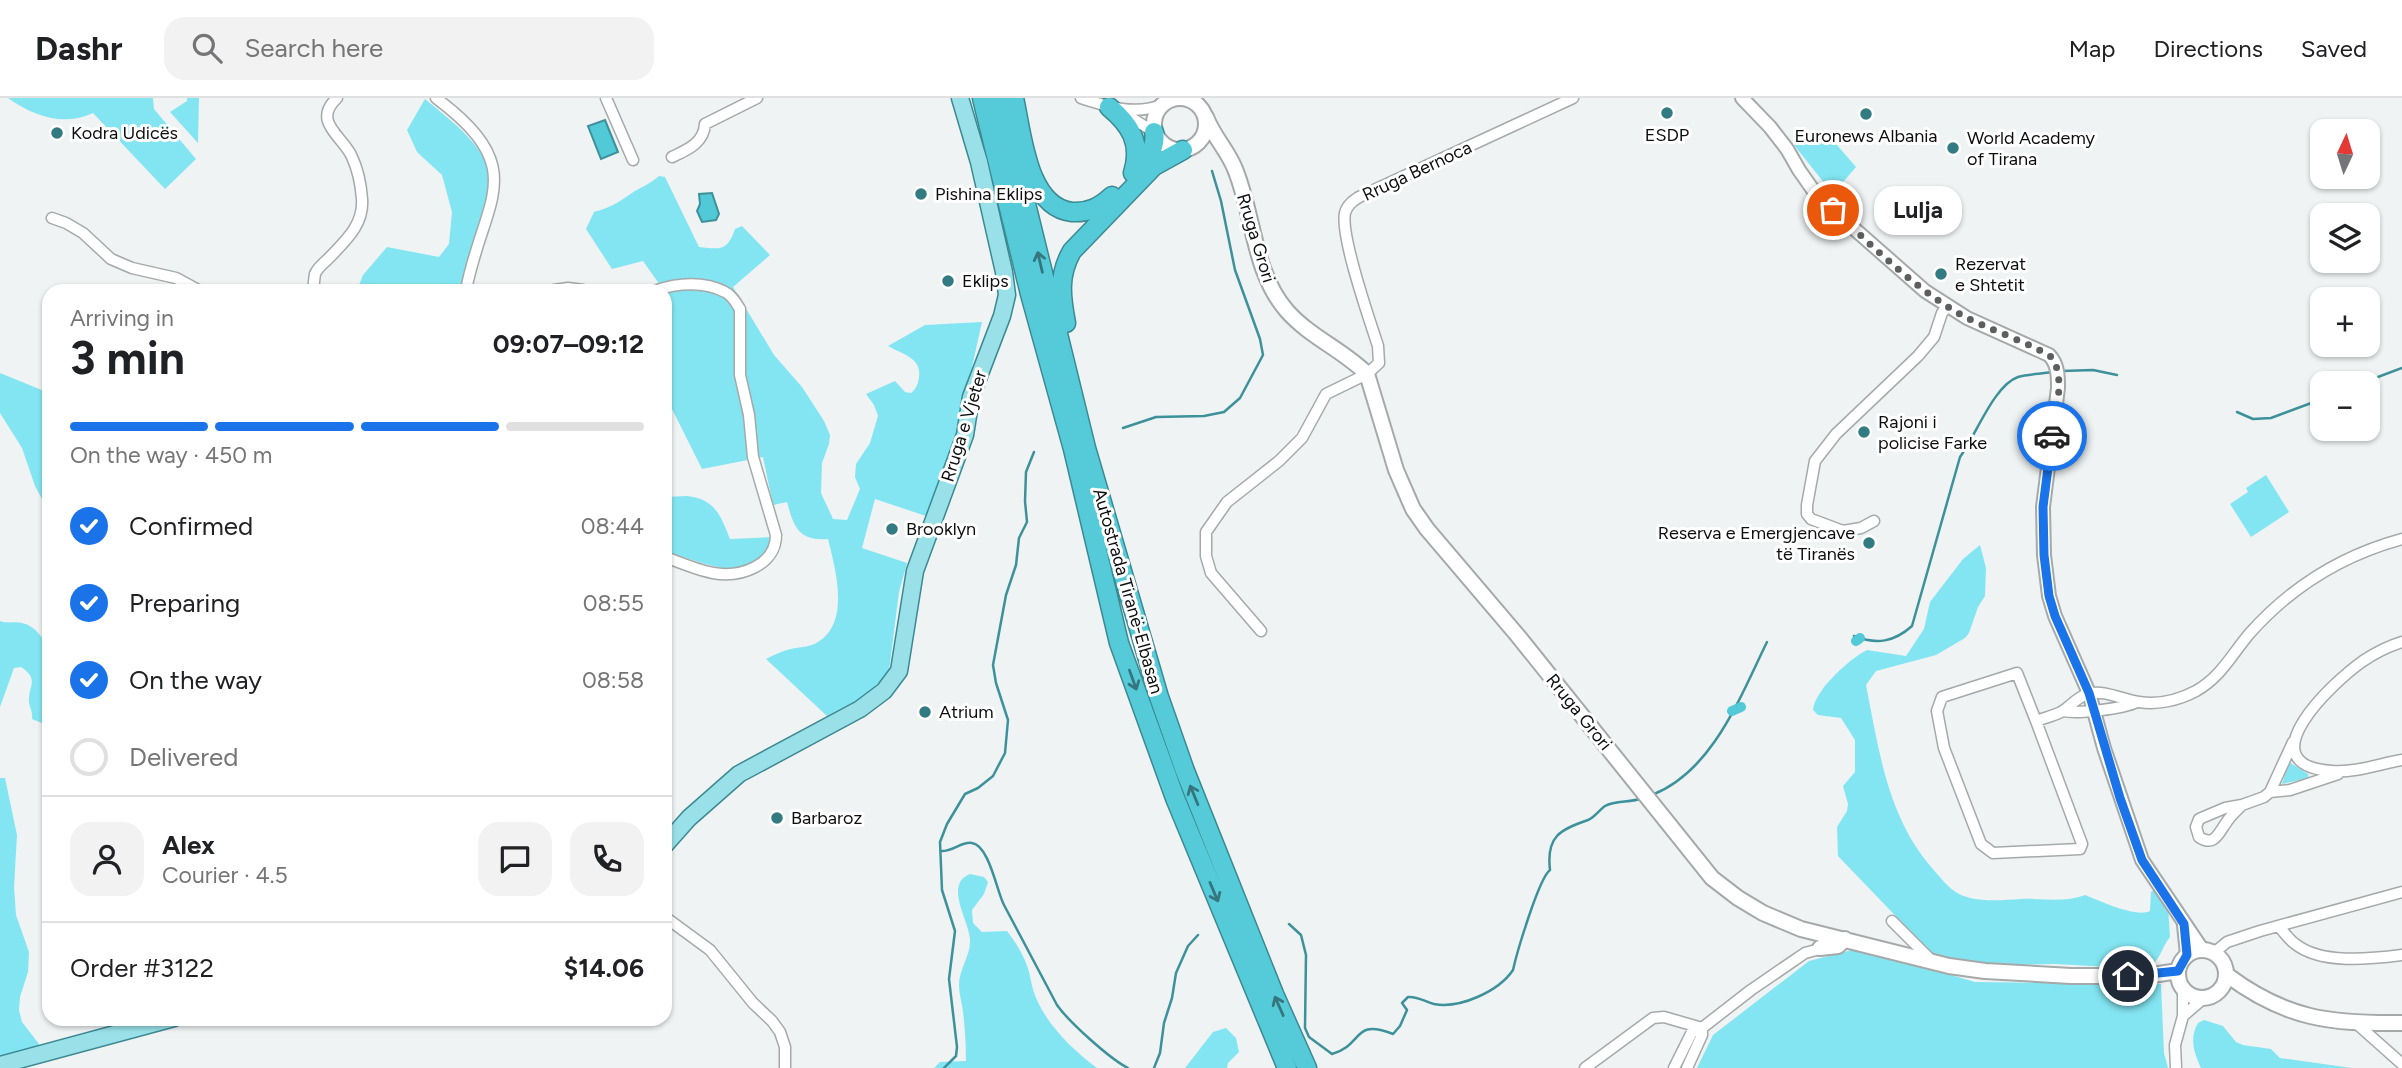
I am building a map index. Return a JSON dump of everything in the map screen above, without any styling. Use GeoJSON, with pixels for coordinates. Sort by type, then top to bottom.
{"type":"FeatureCollection","features":[{"type":"Feature","properties":{"kind":"highway"},"geometry":{"type":"LineString","coordinates":[[973,98],[989,148],[1003,176]]}},
{"type":"Feature","properties":{"kind":"highway","name":"Autostrada Tiranë-Elbasan"},"geometry":{"type":"LineString","coordinates":[[982,98],[1030,294],[1073,449],[1119,643],[1175,798],[1287,1068]]}},
{"type":"Feature","properties":{"kind":"highway","name":"Autostrada Tiranë-Elbasan"},"geometry":{"type":"LineString","coordinates":[[1003,98],[1079,422],[1163,709],[1264,970],[1307,1068]]}},
{"type":"Feature","properties":{"kind":"highway"},"geometry":{"type":"LineString","coordinates":[[1014,98],[1033,176],[1040,192],[1051,203],[1072,211],[1094,209],[1109,199],[1150,154],[1155,139],[1154,132]]}},
{"type":"Feature","properties":{"kind":"highway"},"geometry":{"type":"LineString","coordinates":[[1109,107],[1124,119],[1135,138],[1137,158],[1130,177]]}},
{"type":"Feature","properties":{"kind":"highway"},"geometry":{"type":"LineString","coordinates":[[1079,422],[1080,382],[1061,292],[1066,261],[1077,245],[1154,166],[1184,150]]}},
{"type":"Feature","properties":{"kind":"main road","name":"Rruga e Vjeter"},"geometry":{"type":"LineString","coordinates":[[672,837],[690,818],[740,775],[860,709],[884,691],[899,670],[910,589],[917,563],[965,435],[973,389],[1002,316],[1007,295],[979,162],[960,98]]}},
{"type":"Feature","properties":{"kind":"main road"},"geometry":{"type":"LineString","coordinates":[[1184,150],[1192,148],[1202,139],[1207,127],[1200,107],[1191,100],[1177,98],[1166,101],[1157,111],[1154,132],[1158,139],[1166,146],[1184,150],[1214,151],[1233,164]]}},
{"type":"Feature","properties":{"kind":"main road","name":"Rruga Grori"},"geometry":{"type":"LineString","coordinates":[[1200,107],[1216,139],[1233,164],[1262,263],[1274,294],[1306,330],[1356,363],[1367,374],[1396,470],[1413,509],[1712,878],[1738,898],[1817,941],[1845,939],[1949,966],[1985,971],[2146,976],[2180,982]]}},
{"type":"Feature","properties":{"kind":"main road"},"geometry":{"type":"LineString","coordinates":[[2208,951],[2224,962],[2227,975],[2217,994],[2204,998],[2192,996],[2180,982],[2187,955],[2208,951]]}},
{"type":"Feature","properties":{"kind":"main road"},"geometry":{"type":"LineString","coordinates":[[2227,975],[2246,989],[2294,1013],[2315,1019],[2357,1024],[2402,1023]]}},
{"type":"Feature","properties":{"kind":"main road"},"geometry":{"type":"LineString","coordinates":[[2222,989],[2246,989]]}},
{"type":"Feature","properties":{"kind":"main road"},"geometry":{"type":"LineString","coordinates":[[0,1065],[145,1026]]}},
{"type":"Feature","properties":{"kind":"street"},"geometry":{"type":"LineString","coordinates":[[314,284],[316,272],[356,227],[361,214],[360,188],[352,156],[329,128],[331,103],[337,98]]}},
{"type":"Feature","properties":{"kind":"street"},"geometry":{"type":"LineString","coordinates":[[436,98],[469,124],[487,149],[493,171],[493,199],[468,284]]}},
{"type":"Feature","properties":{"kind":"street"},"geometry":{"type":"LineString","coordinates":[[606,98],[633,160]]}},
{"type":"Feature","properties":{"kind":"street"},"geometry":{"type":"LineString","coordinates":[[672,158],[692,148],[705,132],[705,124],[757,98]]}},
{"type":"Feature","properties":{"kind":"street"},"geometry":{"type":"LineString","coordinates":[[1081,98],[1139,120],[1154,132]]}},
{"type":"Feature","properties":{"kind":"street","name":"Rruga Bernoca"},"geometry":{"type":"LineString","coordinates":[[1367,374],[1379,363],[1378,346],[1345,232],[1345,211],[1348,206],[1359,197],[1573,98]]}},
{"type":"Feature","properties":{"kind":"street"},"geometry":{"type":"LineString","coordinates":[[1742,98],[1783,143],[1818,197],[1925,291],[1967,318],[2049,355],[2054,361],[2058,388],[2043,507],[2044,555],[2049,596],[2089,693],[2142,860],[2184,924],[2208,951],[2227,942],[2402,892]]}},
{"type":"Feature","properties":{"kind":"street"},"geometry":{"type":"LineString","coordinates":[[1109,107],[1134,110],[1166,101]]}},
{"type":"Feature","properties":{"kind":"street"},"geometry":{"type":"LineString","coordinates":[[52,218],[82,233],[111,259],[132,268],[176,278],[187,284]]}},
{"type":"Feature","properties":{"kind":"street"},"geometry":{"type":"LineString","coordinates":[[672,286],[684,283],[725,292],[740,309],[740,375],[749,415],[753,457],[776,535],[776,546],[763,564],[754,569],[717,574],[672,559]]}},
{"type":"Feature","properties":{"kind":"street"},"geometry":{"type":"LineString","coordinates":[[1874,522],[1861,528],[1843,531],[1811,519],[1807,514],[1807,505],[1815,461],[1836,434],[1918,356],[1934,337],[1942,313],[1947,307]]}},
{"type":"Feature","properties":{"kind":"street"},"geometry":{"type":"LineString","coordinates":[[1261,631],[1211,573],[1206,555],[1206,532],[1227,502],[1279,461],[1302,438],[1326,394],[1367,374]]}},
{"type":"Feature","properties":{"kind":"street"},"geometry":{"type":"LineString","coordinates":[[2036,721],[2063,711],[2073,701],[2089,693],[2123,697],[2137,702],[2169,701],[2201,688],[2225,667],[2248,635],[2268,614],[2300,587],[2343,561],[2402,539]]}},
{"type":"Feature","properties":{"kind":"street"},"geometry":{"type":"LineString","coordinates":[[2242,805],[2215,840],[2199,837],[2196,827],[2199,819],[2264,797],[2270,792],[2301,724],[2315,707],[2351,671],[2376,653],[2402,642]]}},
{"type":"Feature","properties":{"kind":"street"},"geometry":{"type":"LineString","coordinates":[[2017,673],[2036,721],[2082,844],[2080,849],[2064,851],[1993,853],[1981,844],[1944,748],[1937,711],[1942,698],[2017,673]]}},
{"type":"Feature","properties":{"kind":"street"},"geometry":{"type":"LineString","coordinates":[[2063,711],[2077,714],[2094,709],[2124,708],[2137,702]]}},
{"type":"Feature","properties":{"kind":"street"},"geometry":{"type":"LineString","coordinates":[[2293,741],[2294,752],[2305,764],[2330,771],[2345,771]]}},
{"type":"Feature","properties":{"kind":"street"},"geometry":{"type":"LineString","coordinates":[[2270,792],[2290,790],[2345,771],[2402,761]]}},
{"type":"Feature","properties":{"kind":"street"},"geometry":{"type":"LineString","coordinates":[[672,921],[710,950],[753,1003],[772,1021],[780,1032],[785,1047],[785,1068]]}},
{"type":"Feature","properties":{"kind":"street"},"geometry":{"type":"LineString","coordinates":[[1913,956],[1892,921],[1932,960]]}},
{"type":"Feature","properties":{"kind":"street"},"geometry":{"type":"LineString","coordinates":[[2184,924],[2187,955]]}},
{"type":"Feature","properties":{"kind":"street"},"geometry":{"type":"LineString","coordinates":[[2279,927],[2296,945],[2327,957],[2363,959],[2402,955]]}},
{"type":"Feature","properties":{"kind":"street"},"geometry":{"type":"LineString","coordinates":[[1889,950],[1900,938]]}},
{"type":"Feature","properties":{"kind":"street"},"geometry":{"type":"LineString","coordinates":[[1674,1068],[1692,1032],[1702,1028],[1817,941]]}},
{"type":"Feature","properties":{"kind":"street"},"geometry":{"type":"LineString","coordinates":[[2176,1068],[2175,1045],[2183,1016],[2180,982]]}},
{"type":"Feature","properties":{"kind":"street"},"geometry":{"type":"LineString","coordinates":[[2183,1016],[2204,998]]}},
{"type":"Feature","properties":{"kind":"street"},"geometry":{"type":"LineString","coordinates":[[1585,1068],[1653,1018],[1664,1017],[1702,1028]]}},
{"type":"Feature","properties":{"kind":"street"},"geometry":{"type":"LineString","coordinates":[[2357,1024],[2402,1064]]}},
{"type":"Feature","properties":{"kind":"street"},"geometry":{"type":"LineString","coordinates":[[1687,1068],[1702,1035],[1702,1028]]}},
{"type":"Feature","properties":{"kind":"shaded area"},"geometry":{"type":"Polygon","coordinates":[[[8,98],[153,98],[154,109],[196,159],[165,189],[93,113],[71,119],[49,118],[8,98]]]}},
{"type":"Feature","properties":{"kind":"shaded area"},"geometry":{"type":"Polygon","coordinates":[[[187,98],[199,98],[198,143],[170,112],[187,101],[187,98]]]}},
{"type":"Feature","properties":{"kind":"shaded area"},"geometry":{"type":"Polygon","coordinates":[[[425,99],[470,139],[482,155],[487,169],[489,185],[482,222],[462,284],[359,284],[363,275],[387,247],[439,257],[449,244],[452,212],[442,175],[417,152],[407,130],[425,99]]]}},
{"type":"Feature","properties":{"kind":"shaded area"},"geometry":{"type":"Polygon","coordinates":[[[605,120],[618,152],[601,159],[588,126],[605,120]]]}},
{"type":"Feature","properties":{"kind":"shaded area"},"geometry":{"type":"Polygon","coordinates":[[[1824,130],[1856,167],[1833,194],[1794,145],[1824,130]]]}},
{"type":"Feature","properties":{"kind":"shaded area"},"geometry":{"type":"Polygon","coordinates":[[[659,176],[665,177],[699,247],[722,247],[729,242],[735,229],[742,226],[770,255],[733,287],[774,355],[802,387],[824,421],[830,435],[822,463],[821,493],[833,519],[847,520],[860,489],[855,477],[856,464],[870,443],[878,416],[866,394],[895,381],[905,392],[911,393],[918,384],[919,371],[914,361],[888,346],[925,325],[982,322],[956,439],[926,516],[875,499],[862,548],[907,563],[899,592],[889,671],[867,695],[827,716],[766,659],[818,642],[828,633],[834,622],[838,608],[837,579],[828,539],[810,538],[799,531],[787,502],[773,505],[763,457],[702,469],[672,409],[672,284],[659,284],[643,261],[612,269],[586,229],[594,212],[616,203],[659,176]]]}},
{"type":"Feature","properties":{"kind":"shaded area"},"geometry":{"type":"Polygon","coordinates":[[[712,193],[719,214],[716,220],[702,222],[697,211],[700,204],[699,194],[712,193]]]}},
{"type":"Feature","properties":{"kind":"shaded area"},"geometry":{"type":"Polygon","coordinates":[[[0,373],[42,390],[42,499],[22,448],[0,413],[0,373]]]}},
{"type":"Feature","properties":{"kind":"shaded area"},"geometry":{"type":"Polygon","coordinates":[[[2266,475],[2289,512],[2251,537],[2230,504],[2248,492],[2246,488],[2266,475]]]}},
{"type":"Feature","properties":{"kind":"shaded area"},"geometry":{"type":"Polygon","coordinates":[[[672,497],[697,498],[711,505],[720,516],[730,539],[773,537],[769,550],[754,565],[742,569],[716,567],[672,554],[672,497]]]}},
{"type":"Feature","properties":{"kind":"shaded area"},"geometry":{"type":"Polygon","coordinates":[[[1980,545],[1986,568],[1985,596],[1965,638],[1936,655],[1876,671],[1866,685],[1881,758],[1895,804],[1917,848],[1932,868],[1951,889],[1966,897],[1990,900],[2062,900],[2085,895],[2118,908],[2144,913],[2150,911],[2151,892],[2154,890],[2168,907],[2170,937],[2158,958],[2145,969],[2055,964],[1978,966],[1934,955],[1922,949],[1911,932],[1838,856],[1837,827],[1847,811],[1848,804],[1843,786],[1855,772],[1855,740],[1841,718],[1818,715],[1813,710],[1815,702],[1834,676],[1867,650],[1906,656],[1924,629],[1930,602],[1963,559],[1980,545]]]}},
{"type":"Feature","properties":{"kind":"shaded area"},"geometry":{"type":"Polygon","coordinates":[[[0,621],[22,623],[31,627],[42,638],[42,723],[32,719],[29,696],[32,679],[21,667],[14,668],[0,707],[0,621]]]}},
{"type":"Feature","properties":{"kind":"shaded area"},"geometry":{"type":"Polygon","coordinates":[[[2289,762],[2308,774],[2309,778],[2282,784],[2289,762]]]}},
{"type":"Feature","properties":{"kind":"shaded area"},"geometry":{"type":"Polygon","coordinates":[[[0,778],[5,778],[17,835],[14,887],[16,915],[29,952],[28,972],[19,1010],[22,1022],[39,1044],[39,1050],[0,1060],[0,778]]]}},
{"type":"Feature","properties":{"kind":"shaded area"},"geometry":{"type":"Polygon","coordinates":[[[970,874],[984,877],[988,882],[984,894],[972,910],[973,923],[982,932],[1007,931],[1018,946],[1028,968],[1042,1010],[1071,1046],[1097,1068],[934,1068],[940,1062],[966,1061],[959,985],[970,943],[958,887],[962,879],[970,874]]]}},
{"type":"Feature","properties":{"kind":"shaded area"},"geometry":{"type":"Polygon","coordinates":[[[1852,950],[1872,952],[1975,982],[2161,984],[2164,1053],[2168,1068],[1697,1068],[1713,1035],[1809,961],[1852,950]]]}},
{"type":"Feature","properties":{"kind":"shaded area"},"geometry":{"type":"Polygon","coordinates":[[[2204,1020],[2223,1026],[2236,1042],[2271,1049],[2280,1058],[2352,1068],[2201,1068],[2193,1040],[2198,1023],[2204,1020]]]}},
{"type":"Feature","properties":{"kind":"shaded area"},"geometry":{"type":"Polygon","coordinates":[[[1226,1028],[1236,1038],[1239,1052],[1228,1063],[1227,1068],[1185,1068],[1213,1032],[1226,1028]]]}},
{"type":"Feature","properties":{"kind":"waterway"},"geometry":{"type":"LineString","coordinates":[[1123,428],[1156,417],[1204,416],[1224,412],[1240,398],[1263,355],[1260,339],[1235,270],[1212,171]]}},
{"type":"Feature","properties":{"kind":"waterway"},"geometry":{"type":"LineString","coordinates":[[2380,376],[2402,368]]}},
{"type":"Feature","properties":{"kind":"waterway"},"geometry":{"type":"LineString","coordinates":[[2062,371],[2093,370],[2117,375]]}},
{"type":"Feature","properties":{"kind":"waterway"},"geometry":{"type":"LineString","coordinates":[[1854,636],[1878,641],[1892,639],[1912,626],[1960,457],[1993,401],[2009,382],[2022,376],[2052,372]]}},
{"type":"Feature","properties":{"kind":"waterway"},"geometry":{"type":"LineString","coordinates":[[2237,412],[2253,419],[2271,418],[2310,403]]}},
{"type":"Feature","properties":{"kind":"waterway"},"geometry":{"type":"LineString","coordinates":[[944,1068],[956,1056],[957,1047],[949,979],[955,931],[942,890],[940,842],[947,824],[965,794],[993,776],[1005,753],[1008,720],[993,665],[1006,595],[1016,565],[1019,538],[1027,522],[1026,472],[1034,452]]}},
{"type":"Feature","properties":{"kind":"waterway"},"geometry":{"type":"LineString","coordinates":[[1856,641],[1860,638]]}},
{"type":"Feature","properties":{"kind":"waterway"},"geometry":{"type":"LineString","coordinates":[[1652,795],[1673,784],[1692,769],[1708,751],[1735,708],[1767,642]]}},
{"type":"Feature","properties":{"kind":"waterway"},"geometry":{"type":"LineString","coordinates":[[1732,711],[1741,707]]}},
{"type":"Feature","properties":{"kind":"waterway"},"geometry":{"type":"LineString","coordinates":[[1289,924],[1301,935],[1306,955],[1305,1028],[1309,1037],[1332,1054],[1349,1045],[1364,1031],[1371,1029],[1393,1034],[1407,1010],[1402,1003],[1408,997],[1434,1004],[1455,1004],[1478,997],[1507,978],[1513,970],[1535,900],[1550,870],[1550,849],[1557,836],[1590,819],[1605,806],[1642,798]]}},
{"type":"Feature","properties":{"kind":"waterway"},"geometry":{"type":"LineString","coordinates":[[941,851],[968,843],[978,846],[988,860],[1004,905],[1057,1005],[1090,1040],[1128,1068]]}},
{"type":"Feature","properties":{"kind":"waterway"},"geometry":{"type":"LineString","coordinates":[[1154,1068],[1160,1053],[1176,973],[1188,946],[1198,935]]}},
{"type":"Feature","properties":{"kind":"way so far"},"geometry":{"type":"LineString","coordinates":[[1833,210],[1947,307],[2053,358],[2058,388],[2052,436]]}},
{"type":"Feature","properties":{"kind":"place","name":"ESDP"},"geometry":{"type":"Point","coordinates":[1667,113]}},
{"type":"Feature","properties":{"kind":"place","name":"Euronews Albania"},"geometry":{"type":"Point","coordinates":[1866,114]}},
{"type":"Feature","properties":{"kind":"place","name":"Kodra Udicës"},"geometry":{"type":"Point","coordinates":[57,133]}},
{"type":"Feature","properties":{"kind":"place","name":"World Academy of Tirana"},"geometry":{"type":"Point","coordinates":[1953,148]}},
{"type":"Feature","properties":{"kind":"place","name":"Pishina Eklips"},"geometry":{"type":"Point","coordinates":[921,194]}},
{"type":"Feature","properties":{"kind":"place","name":"Lulja"},"geometry":{"type":"Point","coordinates":[1833,210]}},
{"type":"Feature","properties":{"kind":"place","name":"Rezervat e Shtetit"},"geometry":{"type":"Point","coordinates":[1941,274]}},
{"type":"Feature","properties":{"kind":"place","name":"Eklips"},"geometry":{"type":"Point","coordinates":[948,281]}},
{"type":"Feature","properties":{"kind":"place","name":"Rajoni i policise Farke"},"geometry":{"type":"Point","coordinates":[1864,432]}},
{"type":"Feature","properties":{"kind":"place","name":"Brooklyn"},"geometry":{"type":"Point","coordinates":[892,529]}},
{"type":"Feature","properties":{"kind":"place","name":"Reserva e Emergjencave të Tiranës"},"geometry":{"type":"Point","coordinates":[1869,543]}},
{"type":"Feature","properties":{"kind":"place","name":"Atrium"},"geometry":{"type":"Point","coordinates":[925,712]}},
{"type":"Feature","properties":{"kind":"place","name":"Barbaroz"},"geometry":{"type":"Point","coordinates":[777,818]}},
{"type":"Feature","properties":{"kind":"route"},"geometry":{"type":"LineString","coordinates":[[2052,436],[2043,507],[2044,555],[2049,596],[2089,693],[2104,748],[2142,860],[2184,924],[2187,955],[2178,971],[2128,976]]}}]}
